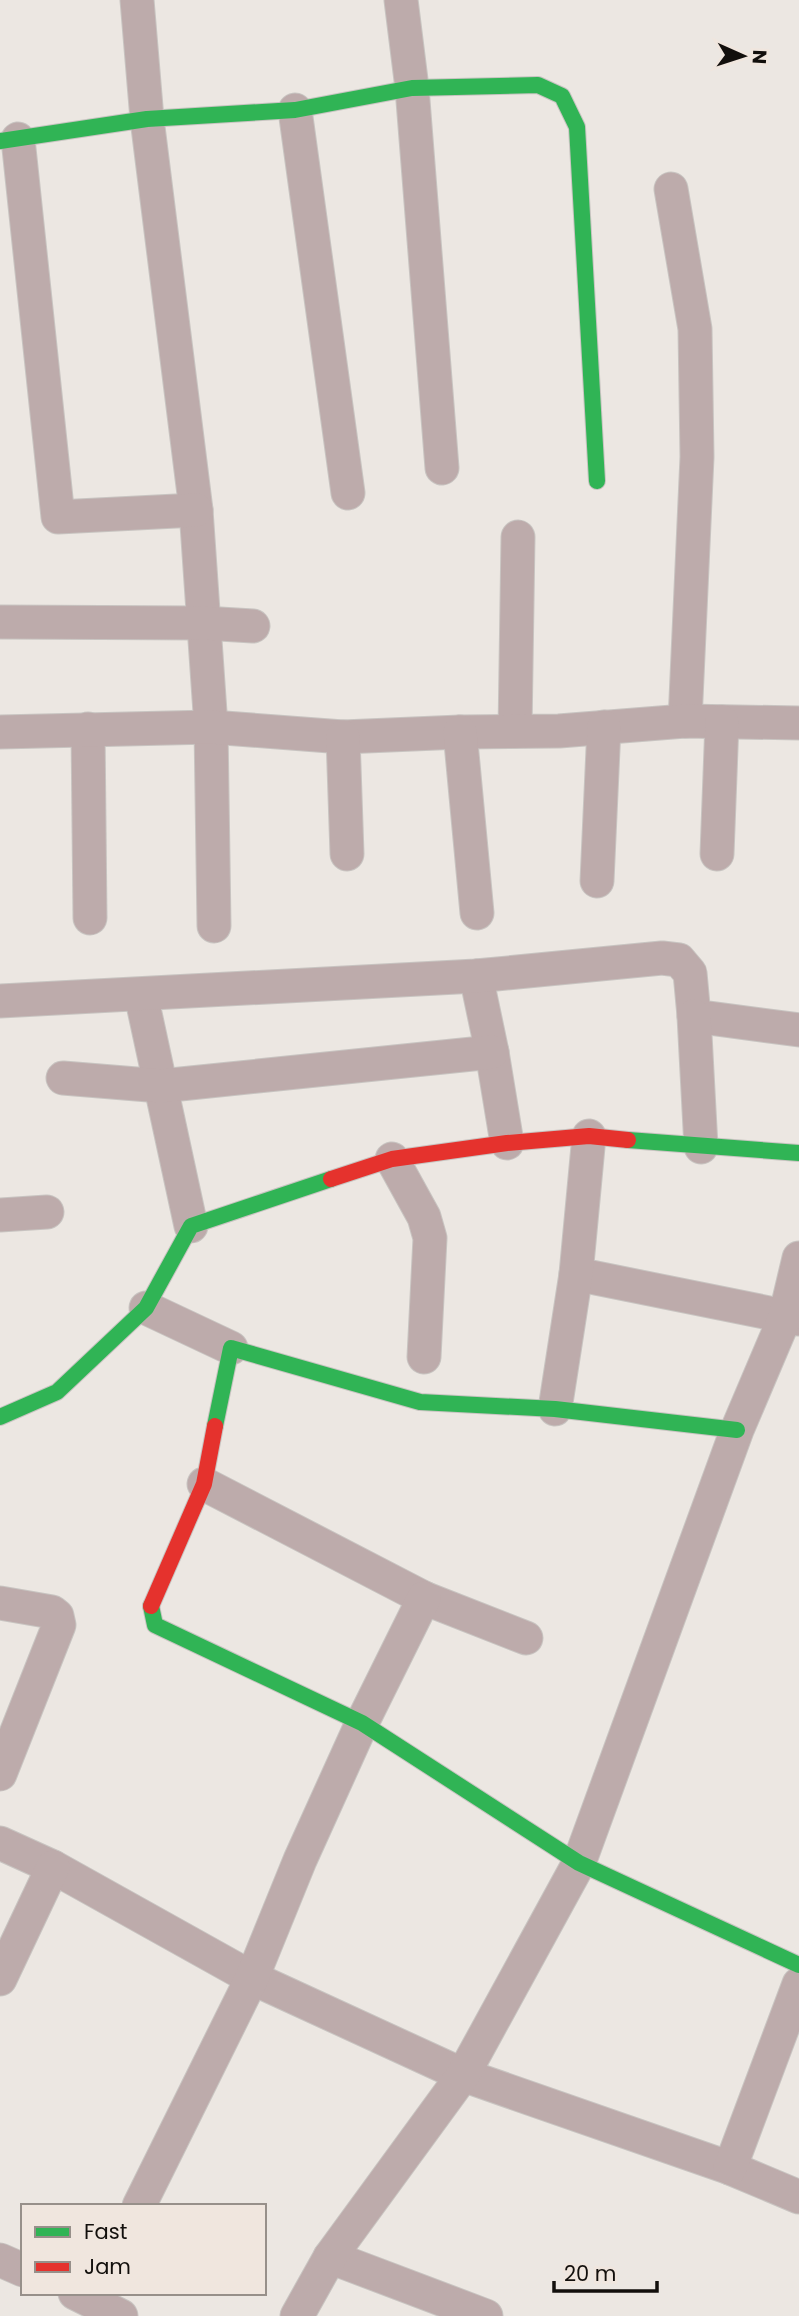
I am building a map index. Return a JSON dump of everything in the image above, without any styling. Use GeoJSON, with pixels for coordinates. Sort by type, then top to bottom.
{"type":"FeatureCollection","features":[{"type":"Feature","properties":{"kind":"street"},"geometry":{"type":"LineString","coordinates":[[137,0],[147,119],[196,510],[211,727],[214,926]]}},
{"type":"Feature","properties":{"kind":"street"},"geometry":{"type":"LineString","coordinates":[[401,0],[412,88],[442,468]]}},
{"type":"Feature","properties":{"kind":"street"},"geometry":{"type":"LineString","coordinates":[[196,510],[58,517],[9,140],[147,119],[295,110],[412,88],[538,85],[562,96],[577,127],[597,481]]}},
{"type":"Feature","properties":{"kind":"street"},"geometry":{"type":"LineString","coordinates":[[295,110],[348,493]]}},
{"type":"Feature","properties":{"kind":"street"},"geometry":{"type":"LineString","coordinates":[[671,189],[695,328],[697,457],[685,721]]}},
{"type":"Feature","properties":{"kind":"street"},"geometry":{"type":"LineString","coordinates":[[515,731],[518,537]]}},
{"type":"Feature","properties":{"kind":"street"},"geometry":{"type":"LineString","coordinates":[[0,622],[203,623],[253,626]]}},
{"type":"Feature","properties":{"kind":"street"},"geometry":{"type":"LineString","coordinates":[[0,732],[211,727],[343,737],[559,731],[685,721],[799,723]]}},
{"type":"Feature","properties":{"kind":"street"},"geometry":{"type":"LineString","coordinates":[[718,854],[722,722]]}},
{"type":"Feature","properties":{"kind":"street"},"geometry":{"type":"LineString","coordinates":[[597,881],[604,727]]}},
{"type":"Feature","properties":{"kind":"street"},"geometry":{"type":"LineString","coordinates":[[88,729],[90,918]]}},
{"type":"Feature","properties":{"kind":"street"},"geometry":{"type":"LineString","coordinates":[[460,732],[477,913]]}},
{"type":"Feature","properties":{"kind":"street"},"geometry":{"type":"LineString","coordinates":[[343,737],[347,855]]}},
{"type":"Feature","properties":{"kind":"street"},"geometry":{"type":"LineString","coordinates":[[0,1002],[476,976],[662,958],[679,960],[690,973],[701,1147]]}},
{"type":"Feature","properties":{"kind":"street"},"geometry":{"type":"LineString","coordinates":[[476,976],[507,1143]]}},
{"type":"Feature","properties":{"kind":"street"},"geometry":{"type":"LineString","coordinates":[[0,1417],[57,1392],[146,1308],[191,1226],[141,995]]}},
{"type":"Feature","properties":{"kind":"street"},"geometry":{"type":"LineString","coordinates":[[694,1016],[799,1030]]}},
{"type":"Feature","properties":{"kind":"street"},"geometry":{"type":"LineString","coordinates":[[63,1078],[161,1086],[492,1052]]}},
{"type":"Feature","properties":{"kind":"street"},"geometry":{"type":"LineString","coordinates":[[191,1226],[392,1159],[507,1143],[589,1136],[799,1153]]}},
{"type":"Feature","properties":{"kind":"street"},"geometry":{"type":"LineString","coordinates":[[555,1409],[576,1274],[589,1136]]}},
{"type":"Feature","properties":{"kind":"street"},"geometry":{"type":"LineString","coordinates":[[392,1159],[424,1217],[430,1238],[424,1357]]}},
{"type":"Feature","properties":{"kind":"street"},"geometry":{"type":"LineString","coordinates":[[0,1214],[47,1212]]}},
{"type":"Feature","properties":{"kind":"street"},"geometry":{"type":"LineString","coordinates":[[297,2316],[330,2257],[463,2076],[579,1863],[737,1430],[792,1318],[799,1258]]}},
{"type":"Feature","properties":{"kind":"street"},"geometry":{"type":"LineString","coordinates":[[576,1274],[792,1318]]}},
{"type":"Feature","properties":{"kind":"street"},"geometry":{"type":"LineString","coordinates":[[146,1308],[231,1348],[420,1402],[555,1409],[737,1430]]}},
{"type":"Feature","properties":{"kind":"street"},"geometry":{"type":"LineString","coordinates":[[231,1348],[204,1484],[151,1605],[155,1625],[362,1723],[579,1863],[799,1965]]}},
{"type":"Feature","properties":{"kind":"street"},"geometry":{"type":"LineString","coordinates":[[204,1484],[424,1598],[526,1637]]}},
{"type":"Feature","properties":{"kind":"street"},"geometry":{"type":"LineString","coordinates":[[140,2204],[251,1978],[300,1860],[362,1723],[424,1598]]}},
{"type":"Feature","properties":{"kind":"street"},"geometry":{"type":"LineString","coordinates":[[0,1602],[52,1612],[57,1616],[59,1625],[0,1774]]}},
{"type":"Feature","properties":{"kind":"street"},"geometry":{"type":"LineString","coordinates":[[0,1843],[53,1867],[251,1978],[463,2076],[730,2168],[799,2197]]}},
{"type":"Feature","properties":{"kind":"street"},"geometry":{"type":"LineString","coordinates":[[0,1979],[53,1867]]}},
{"type":"Feature","properties":{"kind":"street"},"geometry":{"type":"LineString","coordinates":[[730,2168],[799,1984]]}},
{"type":"Feature","properties":{"kind":"street"},"geometry":{"type":"LineString","coordinates":[[330,2257],[486,2316]]}},
{"type":"Feature","properties":{"kind":"street"},"geometry":{"type":"LineString","coordinates":[[0,2260],[21,2269]]}},
{"type":"Feature","properties":{"kind":"street"},"geometry":{"type":"LineString","coordinates":[[87,2301],[121,2316]]}},
{"type":"Feature","properties":{"kind":"traffic: fast"},"geometry":{"type":"LineString","coordinates":[[0,141],[147,119],[295,110],[412,88],[538,85],[562,96],[577,127],[597,481]]}},
{"type":"Feature","properties":{"kind":"traffic: fast"},"geometry":{"type":"LineString","coordinates":[[628,1140],[799,1153]]}},
{"type":"Feature","properties":{"kind":"traffic: fast"},"geometry":{"type":"LineString","coordinates":[[0,1417],[57,1392],[146,1308],[191,1226],[331,1179]]}},
{"type":"Feature","properties":{"kind":"traffic: fast"},"geometry":{"type":"LineString","coordinates":[[215,1426],[231,1348],[420,1402],[555,1409],[737,1430]]}},
{"type":"Feature","properties":{"kind":"traffic: fast"},"geometry":{"type":"LineString","coordinates":[[151,1606],[155,1625],[362,1723],[579,1863],[799,1965]]}},
{"type":"Feature","properties":{"kind":"traffic: jam"},"geometry":{"type":"LineString","coordinates":[[331,1179],[392,1159],[507,1143],[589,1136],[628,1140]]}},
{"type":"Feature","properties":{"kind":"traffic: jam"},"geometry":{"type":"LineString","coordinates":[[151,1606],[204,1484],[215,1426]]}}]}
